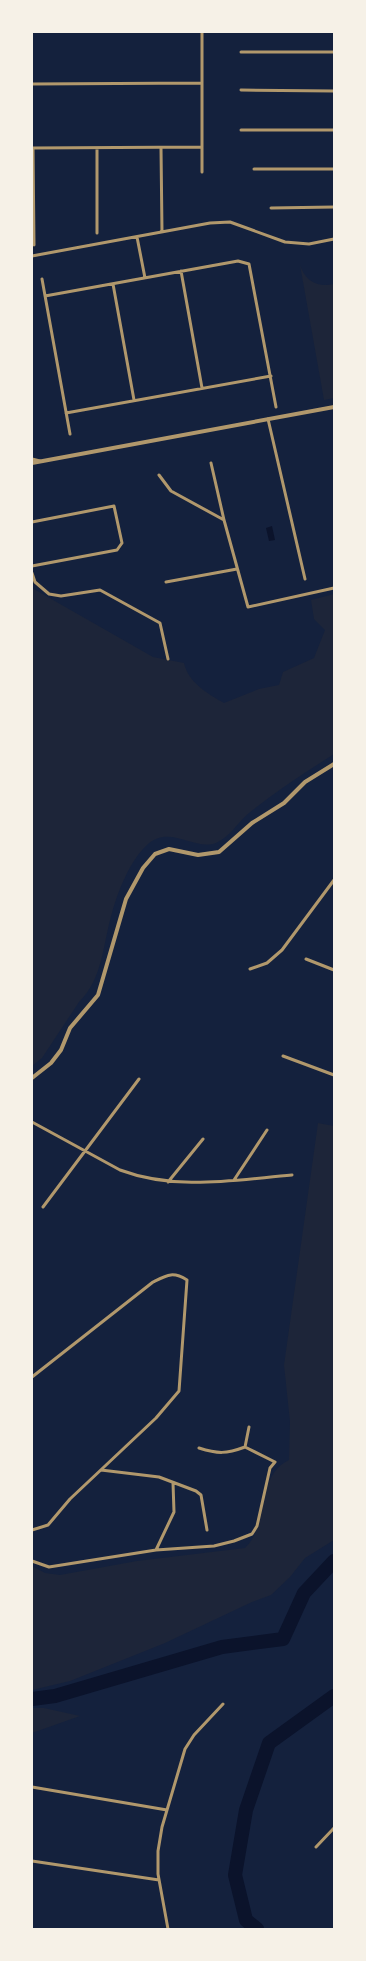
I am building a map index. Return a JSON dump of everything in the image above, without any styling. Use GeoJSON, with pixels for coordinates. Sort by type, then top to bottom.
{"type":"FeatureCollection","features":[{"type":"Feature","properties":{"kind":"street"},"geometry":{"type":"LineString","coordinates":[[202,32],[202,172]]}},
{"type":"Feature","properties":{"kind":"street"},"geometry":{"type":"LineString","coordinates":[[241,52],[334,52]]}},
{"type":"Feature","properties":{"kind":"street"},"geometry":{"type":"LineString","coordinates":[[32,84],[202,83]]}},
{"type":"Feature","properties":{"kind":"street"},"geometry":{"type":"LineString","coordinates":[[241,90],[334,91]]}},
{"type":"Feature","properties":{"kind":"street"},"geometry":{"type":"LineString","coordinates":[[241,130],[334,130]]}},
{"type":"Feature","properties":{"kind":"street"},"geometry":{"type":"LineString","coordinates":[[34,245],[32,148],[202,147]]}},
{"type":"Feature","properties":{"kind":"street"},"geometry":{"type":"LineString","coordinates":[[97,148],[97,233]]}},
{"type":"Feature","properties":{"kind":"street"},"geometry":{"type":"LineString","coordinates":[[161,148],[162,232]]}},
{"type":"Feature","properties":{"kind":"street"},"geometry":{"type":"LineString","coordinates":[[254,169],[334,169]]}},
{"type":"Feature","properties":{"kind":"street"},"geometry":{"type":"LineString","coordinates":[[271,208],[334,207]]}},
{"type":"Feature","properties":{"kind":"street"},"geometry":{"type":"LineString","coordinates":[[32,256],[210,223],[230,222],[285,242],[309,244],[334,239]]}},
{"type":"Feature","properties":{"kind":"street"},"geometry":{"type":"LineString","coordinates":[[137,237],[145,278]]}},
{"type":"Feature","properties":{"kind":"street"},"geometry":{"type":"LineString","coordinates":[[45,296],[238,261],[249,264],[276,407]]}},
{"type":"Feature","properties":{"kind":"street"},"geometry":{"type":"LineString","coordinates":[[181,272],[202,388]]}},
{"type":"Feature","properties":{"kind":"street"},"geometry":{"type":"LineString","coordinates":[[42,279],[70,434]]}},
{"type":"Feature","properties":{"kind":"street"},"geometry":{"type":"LineString","coordinates":[[113,284],[134,400]]}},
{"type":"Feature","properties":{"kind":"street"},"geometry":{"type":"LineString","coordinates":[[66,413],[271,376]]}},
{"type":"Feature","properties":{"kind":"street"},"geometry":{"type":"LineString","coordinates":[[32,463],[334,407]]}},
{"type":"Feature","properties":{"kind":"street"},"geometry":{"type":"LineString","coordinates":[[268,419],[304,579]]}},
{"type":"Feature","properties":{"kind":"street"},"geometry":{"type":"LineString","coordinates":[[32,459],[40,461]]}},
{"type":"Feature","properties":{"kind":"street"},"geometry":{"type":"LineString","coordinates":[[211,463],[224,520],[248,607],[334,588]]}},
{"type":"Feature","properties":{"kind":"street"},"geometry":{"type":"LineString","coordinates":[[159,475],[171,491],[224,520]]}},
{"type":"Feature","properties":{"kind":"street"},"geometry":{"type":"LineString","coordinates":[[32,522],[114,506],[122,543],[117,550],[32,566]]}},
{"type":"Feature","properties":{"kind":"street"},"geometry":{"type":"LineString","coordinates":[[166,582],[238,569]]}},
{"type":"Feature","properties":{"kind":"street"},"geometry":{"type":"LineString","coordinates":[[32,573],[35,582],[49,594],[61,596],[100,590],[160,623],[168,658]]}},
{"type":"Feature","properties":{"kind":"street"},"geometry":{"type":"LineString","coordinates":[[32,1078],[51,1063],[61,1050],[70,1028],[98,996],[126,899],[144,868],[155,854],[169,850],[198,855],[219,852],[252,823],[284,803],[306,782],[334,764]]}},
{"type":"Feature","properties":{"kind":"street"},"geometry":{"type":"LineString","coordinates":[[250,968],[267,963],[282,950],[334,880]]}},
{"type":"Feature","properties":{"kind":"street"},"geometry":{"type":"LineString","coordinates":[[306,959],[334,970]]}},
{"type":"Feature","properties":{"kind":"street"},"geometry":{"type":"LineString","coordinates":[[282,1056],[334,1075]]}},
{"type":"Feature","properties":{"kind":"street"},"geometry":{"type":"LineString","coordinates":[[43,1206],[139,1079]]}},
{"type":"Feature","properties":{"kind":"street"},"geometry":{"type":"LineString","coordinates":[[32,1122],[130,1174],[168,1182],[198,1183],[292,1175]]}},
{"type":"Feature","properties":{"kind":"street"},"geometry":{"type":"LineString","coordinates":[[234,1180],[267,1130]]}},
{"type":"Feature","properties":{"kind":"street"},"geometry":{"type":"LineString","coordinates":[[168,1182],[203,1139]]}},
{"type":"Feature","properties":{"kind":"street"},"geometry":{"type":"LineString","coordinates":[[32,1377],[153,1282],[168,1274],[174,1273],[186,1280],[179,1391],[156,1418],[70,1499],[48,1525],[32,1530]]}},
{"type":"Feature","properties":{"kind":"street"},"geometry":{"type":"LineString","coordinates":[[245,1447],[249,1427]]}},
{"type":"Feature","properties":{"kind":"street"},"geometry":{"type":"LineString","coordinates":[[32,1562],[49,1566],[156,1550],[214,1546],[234,1541],[252,1534],[257,1526],[270,1468],[275,1462],[245,1447],[226,1453],[215,1453],[199,1448]]}},
{"type":"Feature","properties":{"kind":"street"},"geometry":{"type":"LineString","coordinates":[[101,1470],[159,1477],[196,1491],[201,1495],[207,1530]]}},
{"type":"Feature","properties":{"kind":"street"},"geometry":{"type":"LineString","coordinates":[[156,1550],[174,1512],[173,1483]]}},
{"type":"Feature","properties":{"kind":"street"},"geometry":{"type":"LineString","coordinates":[[168,1929],[159,1880],[158,1852],[167,1810],[185,1749],[194,1734],[223,1704]]}},
{"type":"Feature","properties":{"kind":"street"},"geometry":{"type":"LineString","coordinates":[[32,1787],[167,1810]]}},
{"type":"Feature","properties":{"kind":"street"},"geometry":{"type":"LineString","coordinates":[[316,1847],[334,1828]]}},
{"type":"Feature","properties":{"kind":"street"},"geometry":{"type":"LineString","coordinates":[[32,1861],[159,1880]]}},
{"type":"Feature","properties":{"kind":"shaded area"},"geometry":{"type":"Polygon","coordinates":[[[300,265],[305,275],[313,282],[323,285],[334,284],[334,398],[324,400],[300,265]]]}},
{"type":"Feature","properties":{"kind":"shaded area"},"geometry":{"type":"Polygon","coordinates":[[[272,526],[275,540],[269,541],[266,528],[272,526]]]}},
{"type":"Feature","properties":{"kind":"shaded area"},"geometry":{"type":"Polygon","coordinates":[[[32,588],[153,657],[184,663],[186,670],[194,682],[224,703],[259,689],[279,685],[283,672],[314,658],[325,630],[314,619],[311,600],[334,594],[334,754],[259,805],[226,837],[216,843],[199,844],[172,837],[163,837],[155,840],[140,852],[121,886],[109,924],[98,972],[93,983],[42,1058],[32,1066],[32,588]]]}},
{"type":"Feature","properties":{"kind":"shaded area"},"geometry":{"type":"Polygon","coordinates":[[[318,1123],[334,1126],[334,1540],[305,1558],[290,1577],[271,1595],[252,1602],[165,1643],[70,1681],[32,1690],[32,1566],[45,1573],[60,1575],[137,1561],[245,1548],[253,1538],[258,1527],[271,1477],[278,1467],[289,1460],[290,1422],[284,1365],[318,1123]]]}},
{"type":"Feature","properties":{"kind":"shaded area"},"geometry":{"type":"Polygon","coordinates":[[[32,1708],[44,1708],[80,1716],[32,1733],[32,1708]]]}},
{"type":"Feature","properties":{"kind":"waterway"},"geometry":{"type":"LineString","coordinates":[[32,1699],[55,1696],[222,1647],[283,1639],[304,1593],[334,1561]]}},
{"type":"Feature","properties":{"kind":"waterway"},"geometry":{"type":"LineString","coordinates":[[257,1929],[246,1920],[235,1875],[246,1810],[269,1743],[334,1696]]}}]}
